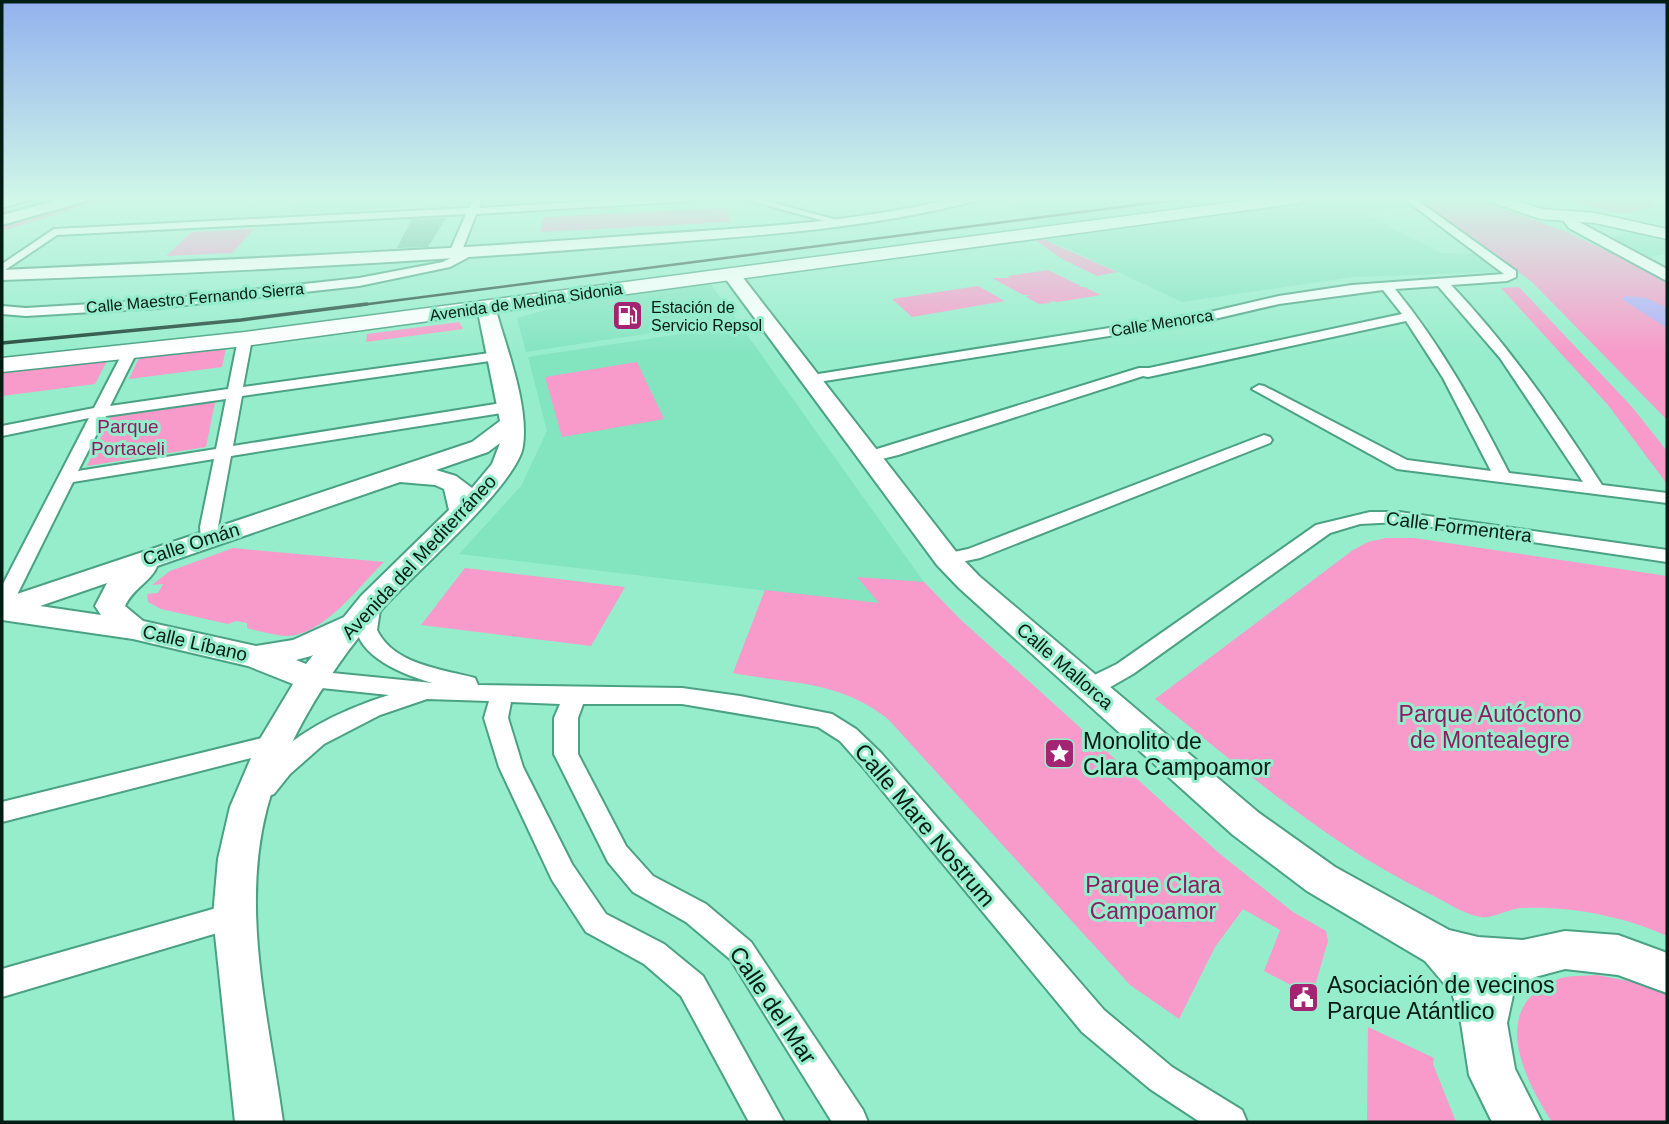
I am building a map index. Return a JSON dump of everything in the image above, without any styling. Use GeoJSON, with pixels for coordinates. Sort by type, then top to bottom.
{"type":"FeatureCollection","features":[{"type":"Feature","properties":{"kind":"main road","name":"Avenida de Medina Sidonia"},"geometry":{"type":"LineString","coordinates":[[2,365],[245,339],[907,250]]}},
{"type":"Feature","properties":{"kind":"street"},"geometry":{"type":"LineString","coordinates":[[2,269],[28,250]]}},
{"type":"Feature","properties":{"kind":"street"},"geometry":{"type":"LineString","coordinates":[[2,275],[473,250]]}},
{"type":"Feature","properties":{"kind":"street","name":"Calle Menorca"},"geometry":{"type":"LineString","coordinates":[[812,379],[1210,316],[1279,300],[1386,286],[1507,277],[1513,274],[1480,250]]}},
{"type":"Feature","properties":{"kind":"street"},"geometry":{"type":"LineString","coordinates":[[1620,250],[1667,276]]}},
{"type":"Feature","properties":{"kind":"street","name":"Calle Maestro Fernando Sierra"},"geometry":{"type":"LineString","coordinates":[[2,310],[26,312],[158,304],[359,282],[446,265],[463,256],[461,251]]}},
{"type":"Feature","properties":{"kind":"street","name":"Calle Mallorca"},"geometry":{"type":"LineString","coordinates":[[731,274],[947,559],[969,582],[1267,840],[1321,879],[1440,947],[1470,982],[1483,1023],[1493,1074],[1518,1122]]}},
{"type":"Feature","properties":{"kind":"street"},"geometry":{"type":"LineString","coordinates":[[1441,282],[1481,323],[1539,399],[1596,489]]}},
{"type":"Feature","properties":{"kind":"street"},"geometry":{"type":"LineString","coordinates":[[1386,286],[1411,316],[1460,391],[1503,478]]}},
{"type":"Feature","properties":{"kind":"street","name":"Avenida del Mediterráneo"},"geometry":{"type":"LineString","coordinates":[[260,1122],[234,916],[238,859],[249,807],[275,744],[312,678],[364,612],[491,482],[505,463],[512,445],[509,416],[486,307]]}},
{"type":"Feature","properties":{"kind":"street"},"geometry":{"type":"LineString","coordinates":[[870,457],[1146,372],[1411,316]]}},
{"type":"Feature","properties":{"kind":"street"},"geometry":{"type":"LineString","coordinates":[[210,538],[209,527],[245,339]]}},
{"type":"Feature","properties":{"kind":"street"},"geometry":{"type":"LineString","coordinates":[[2,608],[130,352]]}},
{"type":"Feature","properties":{"kind":"street"},"geometry":{"type":"LineString","coordinates":[[2,431],[98,412],[497,356]]}},
{"type":"Feature","properties":{"kind":"street"},"geometry":{"type":"LineString","coordinates":[[1259,389],[1402,465],[1667,498]]}},
{"type":"Feature","properties":{"kind":"street"},"geometry":{"type":"LineString","coordinates":[[65,478],[225,453],[509,416]]}},
{"type":"Feature","properties":{"kind":"street","name":"Calle Omán"},"geometry":{"type":"LineString","coordinates":[[2,608],[480,446],[509,416]]}},
{"type":"Feature","properties":{"kind":"street"},"geometry":{"type":"LineString","coordinates":[[947,559],[973,554],[1264,440]]}},
{"type":"Feature","properties":{"kind":"street","name":"Calle Omán"},"geometry":{"type":"LineString","coordinates":[[382,481],[430,476],[448,480],[459,488],[462,509]]}},
{"type":"Feature","properties":{"kind":"street","name":"Calle Formentera"},"geometry":{"type":"LineString","coordinates":[[1090,687],[1125,669],[1324,529],[1345,521],[1369,516],[1399,517],[1667,556]]}},
{"type":"Feature","properties":{"kind":"street","name":"Calle Líbano"},"geometry":{"type":"LineString","coordinates":[[133,629],[118,618],[110,606],[118,588],[142,568],[178,549]]}},
{"type":"Feature","properties":{"kind":"street","name":"Calle Líbano"},"geometry":{"type":"LineString","coordinates":[[2,608],[133,629],[256,657],[312,678]]}},
{"type":"Feature","properties":{"kind":"street","name":"Calle Líbano"},"geometry":{"type":"LineString","coordinates":[[256,657],[300,649],[364,612]]}},
{"type":"Feature","properties":{"kind":"street","name":"Calle Mare Nostrum"},"geometry":{"type":"LineString","coordinates":[[364,612],[366,628],[376,648],[389,658],[422,671],[502,692]]}},
{"type":"Feature","properties":{"kind":"street","name":"Calle Mare Nostrum"},"geometry":{"type":"LineString","coordinates":[[312,678],[429,691],[575,696],[682,696],[824,720],[848,735],[1093,1021],[1161,1078],[1230,1122]]}},
{"type":"Feature","properties":{"kind":"street","name":"Calle Mare Nostrum"},"geometry":{"type":"LineString","coordinates":[[249,807],[298,750],[320,733],[351,716],[429,691]]}},
{"type":"Feature","properties":{"kind":"street"},"geometry":{"type":"LineString","coordinates":[[502,692],[496,718],[511,767],[562,872],[596,923],[654,954],[692,986],[767,1122]]}},
{"type":"Feature","properties":{"kind":"street","name":"Calle del Mar"},"geometry":{"type":"LineString","coordinates":[[575,696],[566,718],[566,754],[617,854],[643,884],[696,913],[741,951],[850,1122]]}},
{"type":"Feature","properties":{"kind":"street"},"geometry":{"type":"LineString","coordinates":[[2,812],[275,744]]}},
{"type":"Feature","properties":{"kind":"street"},"geometry":{"type":"LineString","coordinates":[[2,983],[234,916]]}},
{"type":"Feature","properties":{"kind":"street"},"geometry":{"type":"LineString","coordinates":[[1440,947],[1478,957],[1523,960],[1566,950],[1618,955],[1667,973]]}},
{"type":"Feature","properties":{"kind":"street"},"geometry":{"type":"LineString","coordinates":[[1483,1023],[1494,984],[1523,960]]}},
{"type":"Feature","properties":{"kind":"shaded area"},"geometry":{"type":"Polygon","coordinates":[[[1072,250],[1437,250],[1478,254],[1499,272],[1353,277],[1182,302],[1072,250]]]}},
{"type":"Feature","properties":{"kind":"shaded area"},"geometry":{"type":"Polygon","coordinates":[[[1637,250],[1667,250],[1667,253],[1650,257],[1637,250]]]}},
{"type":"Feature","properties":{"kind":"shaded area","name":"Estación de Servicio Repsol"},"geometry":{"type":"Polygon","coordinates":[[[710,283],[737,320],[526,352],[517,318],[573,302],[710,283]]]}},
{"type":"Feature","properties":{"kind":"shaded area"},"geometry":{"type":"Polygon","coordinates":[[[1622,298],[1647,298],[1667,308],[1667,328],[1622,298]]]}},
{"type":"Feature","properties":{"kind":"shaded area"},"geometry":{"type":"Polygon","coordinates":[[[740,325],[924,582],[953,613],[459,554],[521,486],[547,431],[528,357],[740,325]]]}},
{"type":"Feature","properties":{"kind":"green space"},"geometry":{"type":"Polygon","coordinates":[[[172,250],[234,250],[232,253],[166,256],[172,250]]]}},
{"type":"Feature","properties":{"kind":"green space"},"geometry":{"type":"Polygon","coordinates":[[[1050,250],[1068,250],[1117,272],[1097,276],[1050,250]]]}},
{"type":"Feature","properties":{"kind":"green space"},"geometry":{"type":"Polygon","coordinates":[[[1489,250],[1606,250],[1667,283],[1667,420],[1531,281],[1489,250]]]}},
{"type":"Feature","properties":{"kind":"green space"},"geometry":{"type":"Polygon","coordinates":[[[1048,270],[1081,286],[1078,287],[1101,295],[1039,304],[1026,297],[1030,295],[1023,295],[992,278],[1010,278],[1008,276],[1048,270]]]}},
{"type":"Feature","properties":{"kind":"green space"},"geometry":{"type":"Polygon","coordinates":[[[978,286],[1005,301],[912,317],[892,299],[978,286]]]}},
{"type":"Feature","properties":{"kind":"green space"},"geometry":{"type":"Polygon","coordinates":[[[1519,287],[1632,407],[1667,451],[1667,484],[1608,405],[1501,288],[1519,287]]]}},
{"type":"Feature","properties":{"kind":"green space"},"geometry":{"type":"Polygon","coordinates":[[[459,322],[463,329],[366,342],[367,334],[459,322]]]}},
{"type":"Feature","properties":{"kind":"green space"},"geometry":{"type":"Polygon","coordinates":[[[226,348],[222,367],[129,379],[139,358],[226,348]]]}},
{"type":"Feature","properties":{"kind":"green space"},"geometry":{"type":"Polygon","coordinates":[[[107,361],[95,384],[2,396],[2,372],[107,361]]]}},
{"type":"Feature","properties":{"kind":"green space"},"geometry":{"type":"Polygon","coordinates":[[[637,362],[664,419],[562,437],[545,377],[637,362]]]}},
{"type":"Feature","properties":{"kind":"green space","name":"Parque Portaceli"},"geometry":{"type":"Polygon","coordinates":[[[215,402],[206,447],[87,466],[111,416],[215,402]]]}},
{"type":"Feature","properties":{"kind":"green space","name":"Parque Autóctono de Montealegre"},"geometry":{"type":"Polygon","coordinates":[[[1386,538],[1414,538],[1667,576],[1667,936],[1633,923],[1577,911],[1522,908],[1481,917],[1460,910],[1390,873],[1319,828],[1155,699],[1353,550],[1368,542],[1386,538]]]}},
{"type":"Feature","properties":{"kind":"green space"},"geometry":{"type":"Polygon","coordinates":[[[233,548],[384,562],[339,608],[313,628],[299,634],[270,634],[247,628],[247,623],[236,621],[228,624],[161,609],[148,602],[147,594],[158,593],[163,584],[152,585],[170,571],[233,548]]]}},
{"type":"Feature","properties":{"kind":"green space"},"geometry":{"type":"Polygon","coordinates":[[[465,568],[625,587],[591,646],[421,625],[465,568]]]}},
{"type":"Feature","properties":{"kind":"green space","name":"Parque Clara Campoamor"},"geometry":{"type":"Polygon","coordinates":[[[857,577],[924,582],[960,619],[1220,854],[1293,912],[1326,931],[1328,941],[1312,996],[1264,971],[1280,930],[1243,909],[1215,947],[1179,1019],[1130,985],[888,719],[870,706],[833,690],[733,673],[765,590],[879,603],[857,577]]]}},
{"type":"Feature","properties":{"kind":"green space"},"geometry":{"type":"Polygon","coordinates":[[[1597,975],[1638,983],[1667,995],[1667,1122],[1552,1122],[1531,1084],[1518,1044],[1518,1024],[1523,1006],[1536,991],[1558,979],[1597,975]]]}},
{"type":"Feature","properties":{"kind":"green space"},"geometry":{"type":"Polygon","coordinates":[[[1368,1027],[1434,1058],[1433,1064],[1456,1122],[1367,1122],[1368,1027]]]}},
{"type":"Feature","properties":{"kind":"railway"},"geometry":{"type":"LineString","coordinates":[[353,306],[783,250]]}},
{"type":"Feature","properties":{"kind":"railway"},"geometry":{"type":"LineString","coordinates":[[2,343],[241,320],[367,304]]}},
{"type":"Feature","properties":{"kind":"place","name":"Estación de Servicio Repsol"},"geometry":{"type":"Point","coordinates":[628,316]}},
{"type":"Feature","properties":{"kind":"place","name":"Monolito de Clara Campoamor"},"geometry":{"type":"Point","coordinates":[1060,754]}},
{"type":"Feature","properties":{"kind":"place","name":"Asociación de vecinos Parque Atántlico"},"geometry":{"type":"Point","coordinates":[1304,998]}}]}
